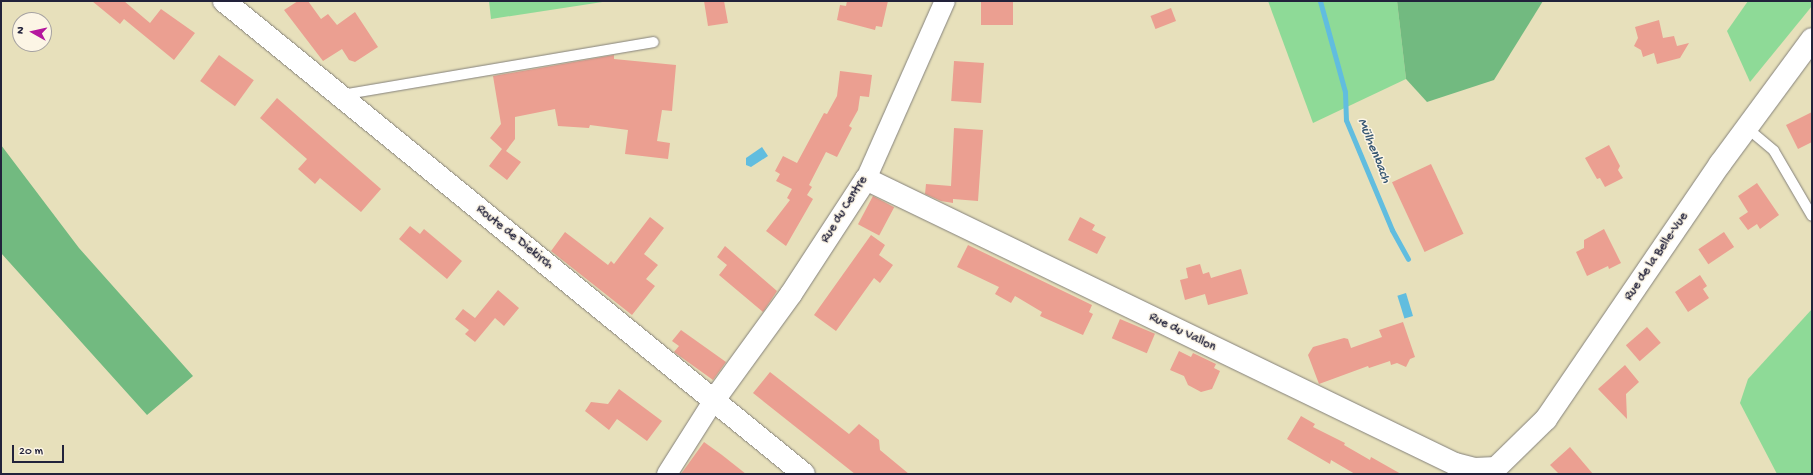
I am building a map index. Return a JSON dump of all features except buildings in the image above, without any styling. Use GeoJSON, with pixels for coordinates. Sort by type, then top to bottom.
{"type":"FeatureCollection","features":[{"type":"Feature","properties":{"kind":"street","name":"Route de Diekirch"},"geometry":{"type":"LineString","coordinates":[[224,1],[338,96],[804,474]]}},
{"type":"Feature","properties":{"kind":"street","name":"Rue du Centre"},"geometry":{"type":"LineString","coordinates":[[714,400],[791,294],[866,179],[945,1]]}},
{"type":"Feature","properties":{"kind":"street","name":"Rue de la Belle-Vue"},"geometry":{"type":"LineString","coordinates":[[1497,471],[1546,419],[1747,128],[1812,39]]}},
{"type":"Feature","properties":{"kind":"street","name":"Rue du Vallon"},"geometry":{"type":"LineString","coordinates":[[866,179],[1455,464],[1497,471]]}},
{"type":"Feature","properties":{"kind":"street"},"geometry":{"type":"LineString","coordinates":[[667,474],[714,400]]}},
{"type":"Feature","properties":{"kind":"lane"},"geometry":{"type":"LineString","coordinates":[[338,96],[654,42]]}},
{"type":"Feature","properties":{"kind":"lane"},"geometry":{"type":"LineString","coordinates":[[1747,128],[1774,151],[1812,216]]}},
{"type":"Feature","properties":{"kind":"green space"},"geometry":{"type":"Polygon","coordinates":[[[489,1],[609,1],[491,19],[489,1]]]}},
{"type":"Feature","properties":{"kind":"green space"},"geometry":{"type":"Polygon","coordinates":[[[1268,1],[1397,1],[1406,79],[1313,123],[1268,1]]]}},
{"type":"Feature","properties":{"kind":"green space"},"geometry":{"type":"Polygon","coordinates":[[[1397,1],[1543,1],[1494,80],[1427,102],[1406,79],[1397,1]]]}},
{"type":"Feature","properties":{"kind":"green space"},"geometry":{"type":"Polygon","coordinates":[[[1748,1],[1812,1],[1812,6],[1750,82],[1727,31],[1748,1]]]}},
{"type":"Feature","properties":{"kind":"green space"},"geometry":{"type":"Polygon","coordinates":[[[1,145],[79,248],[193,376],[147,415],[1,253],[1,145]]]}},
{"type":"Feature","properties":{"kind":"green space"},"geometry":{"type":"Polygon","coordinates":[[[1812,309],[1812,474],[1777,474],[1740,403],[1748,379],[1812,309]]]}},
{"type":"Feature","properties":{"kind":"water"},"geometry":{"type":"Polygon","coordinates":[[[762,147],[768,156],[751,167],[746,165],[746,158],[762,147]]]}},
{"type":"Feature","properties":{"kind":"water"},"geometry":{"type":"Polygon","coordinates":[[[1406,293],[1413,316],[1404,319],[1397,296],[1406,293]]]}},
{"type":"Feature","properties":{"kind":"waterway","name":"Mülhenbach"},"geometry":{"type":"LineString","coordinates":[[1320,1],[1345,92],[1346,120],[1392,230],[1408,259]]}}]}
